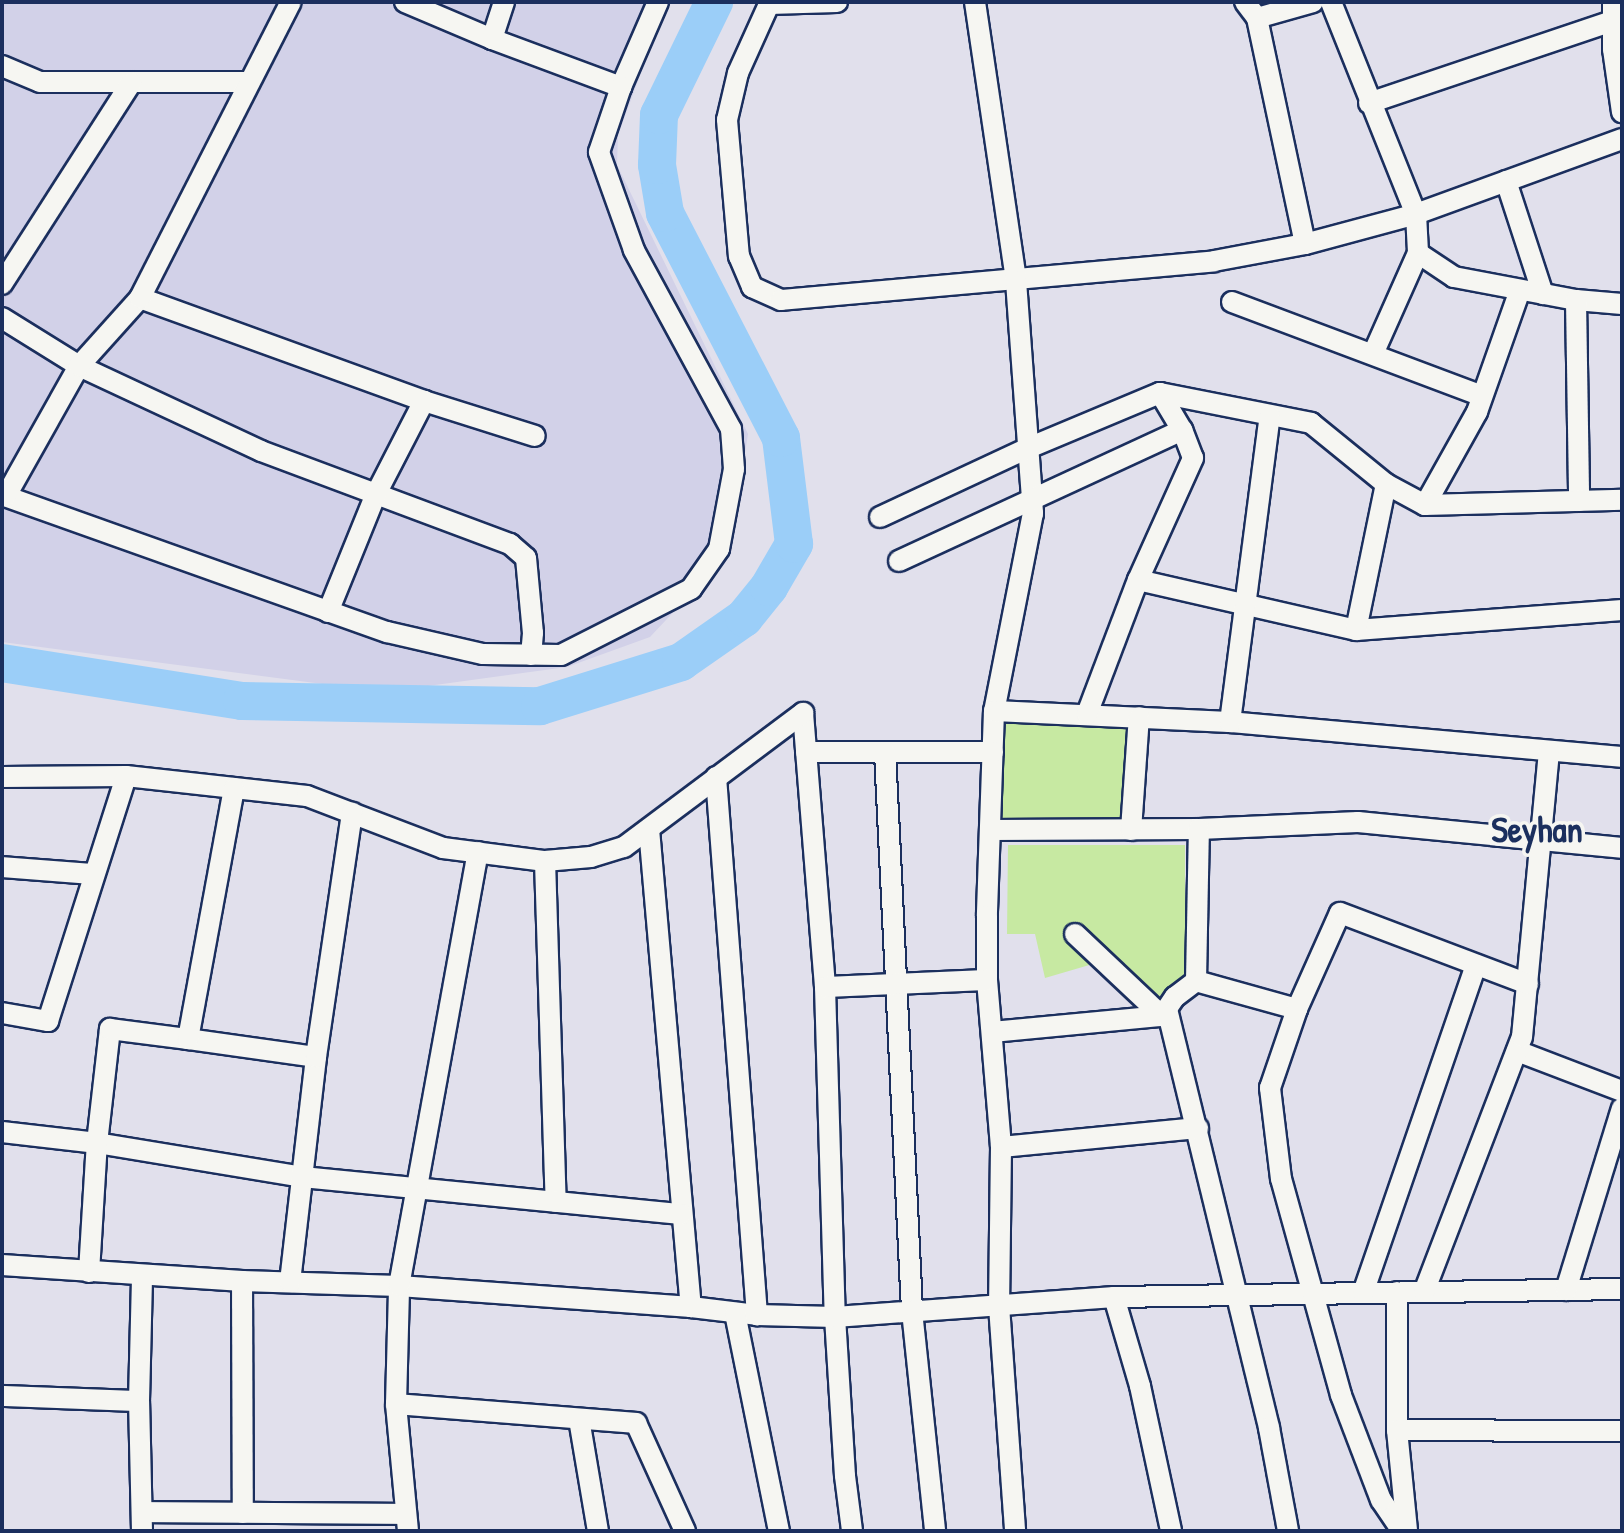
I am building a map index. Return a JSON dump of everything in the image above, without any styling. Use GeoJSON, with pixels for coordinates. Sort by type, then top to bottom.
{"type":"FeatureCollection","features":[{"type":"Feature","properties":{"kind":"street"},"geometry":{"type":"LineString","coordinates":[[291,2],[140,298],[79,366],[4,496],[387,632],[483,654],[531,655],[561,655],[691,589],[719,549],[734,469],[731,429],[634,250],[599,152],[621,87],[658,2]]}},
{"type":"Feature","properties":{"kind":"street"},"geometry":{"type":"LineString","coordinates":[[405,2],[492,39],[621,87]]}},
{"type":"Feature","properties":{"kind":"street"},"geometry":{"type":"LineString","coordinates":[[492,39],[504,2]]}},
{"type":"Feature","properties":{"kind":"street"},"geometry":{"type":"LineString","coordinates":[[837,2],[770,3],[738,73],[727,120],[739,256],[752,287],[781,300],[1214,261],[1305,244],[1416,214],[1622,139]]}},
{"type":"Feature","properties":{"kind":"street"},"geometry":{"type":"LineString","coordinates":[[975,2],[1016,281],[1033,513],[994,711],[987,980],[1001,1147],[999,1306],[1015,1531]]}},
{"type":"Feature","properties":{"kind":"street"},"geometry":{"type":"LineString","coordinates":[[1305,244],[1251,10],[1313,2]]}},
{"type":"Feature","properties":{"kind":"street"},"geometry":{"type":"LineString","coordinates":[[1331,2],[1416,214],[1418,253],[1373,354]]}},
{"type":"Feature","properties":{"kind":"street"},"geometry":{"type":"LineString","coordinates":[[1369,103],[1617,13],[1613,49],[1622,112]]}},
{"type":"Feature","properties":{"kind":"street"},"geometry":{"type":"LineString","coordinates":[[2,66],[40,82],[249,82]]}},
{"type":"Feature","properties":{"kind":"street"},"geometry":{"type":"LineString","coordinates":[[2,284],[131,83]]}},
{"type":"Feature","properties":{"kind":"street"},"geometry":{"type":"LineString","coordinates":[[1506,181],[1543,294]]}},
{"type":"Feature","properties":{"kind":"street"},"geometry":{"type":"LineString","coordinates":[[1418,253],[1454,277],[1576,300],[1622,304]]}},
{"type":"Feature","properties":{"kind":"street"},"geometry":{"type":"LineString","coordinates":[[1425,505],[1482,396],[1520,290]]}},
{"type":"Feature","properties":{"kind":"street"},"geometry":{"type":"LineString","coordinates":[[140,298],[424,401],[535,436]]}},
{"type":"Feature","properties":{"kind":"street"},"geometry":{"type":"LineString","coordinates":[[1576,300],[1579,501]]}},
{"type":"Feature","properties":{"kind":"street"},"geometry":{"type":"LineString","coordinates":[[1232,302],[1482,396]]}},
{"type":"Feature","properties":{"kind":"street"},"geometry":{"type":"LineString","coordinates":[[2,318],[79,366],[261,451],[510,544],[526,558],[533,633],[531,655]]}},
{"type":"Feature","properties":{"kind":"street"},"geometry":{"type":"LineString","coordinates":[[1087,714],[1138,580],[1193,458],[1182,430],[1160,393]]}},
{"type":"Feature","properties":{"kind":"street"},"geometry":{"type":"LineString","coordinates":[[880,517],[1026,449],[1160,393],[1311,423],[1386,484],[1425,505],[1622,500]]}},
{"type":"Feature","properties":{"kind":"street"},"geometry":{"type":"LineString","coordinates":[[328,612],[376,494],[424,401]]}},
{"type":"Feature","properties":{"kind":"street"},"geometry":{"type":"LineString","coordinates":[[1230,722],[1270,416]]}},
{"type":"Feature","properties":{"kind":"street"},"geometry":{"type":"LineString","coordinates":[[899,561],[1182,430]]}},
{"type":"Feature","properties":{"kind":"street"},"geometry":{"type":"LineString","coordinates":[[1356,630],[1386,484]]}},
{"type":"Feature","properties":{"kind":"street"},"geometry":{"type":"LineString","coordinates":[[1138,580],[1244,607],[1356,630],[1622,610]]}},
{"type":"Feature","properties":{"kind":"street"},"geometry":{"type":"LineString","coordinates":[[994,711],[1230,722],[1622,757]]}},
{"type":"Feature","properties":{"kind":"street"},"geometry":{"type":"LineString","coordinates":[[2,777],[126,776],[307,796],[443,848],[545,861],[591,857],[624,847],[803,713],[825,987],[835,1317],[845,1476],[852,1531]]}},
{"type":"Feature","properties":{"kind":"street"},"geometry":{"type":"LineString","coordinates":[[1131,830],[1139,717]]}},
{"type":"Feature","properties":{"kind":"street"},"geometry":{"type":"LineString","coordinates":[[1424,1292],[1522,1037],[1549,751]]}},
{"type":"Feature","properties":{"kind":"street"},"geometry":{"type":"LineString","coordinates":[[806,752],[993,752]]}},
{"type":"Feature","properties":{"kind":"street"},"geometry":{"type":"LineString","coordinates":[[885,752],[912,1311],[935,1531]]}},
{"type":"Feature","properties":{"kind":"street"},"geometry":{"type":"LineString","coordinates":[[2,1013],[48,1021],[92,874],[126,776]]}},
{"type":"Feature","properties":{"kind":"street"},"geometry":{"type":"LineString","coordinates":[[716,777],[757,1315]]}},
{"type":"Feature","properties":{"kind":"street"},"geometry":{"type":"LineString","coordinates":[[188,1039],[234,788]]}},
{"type":"Feature","properties":{"kind":"street"},"geometry":{"type":"LineString","coordinates":[[290,1282],[316,1057],[352,813]]}},
{"type":"Feature","properties":{"kind":"street"},"geometry":{"type":"LineString","coordinates":[[990,830],[1199,829],[1358,822],[1622,848]]}},
{"type":"Feature","properties":{"kind":"street"},"geometry":{"type":"LineString","coordinates":[[649,829],[691,1307]]}},
{"type":"Feature","properties":{"kind":"street"},"geometry":{"type":"LineString","coordinates":[[1196,981],[1199,829]]}},
{"type":"Feature","properties":{"kind":"street"},"geometry":{"type":"LineString","coordinates":[[142,1275],[139,1401],[142,1522],[243,1513],[406,1523],[396,1404],[399,1286],[478,852]]}},
{"type":"Feature","properties":{"kind":"street"},"geometry":{"type":"LineString","coordinates":[[545,861],[556,1202]]}},
{"type":"Feature","properties":{"kind":"street"},"geometry":{"type":"LineString","coordinates":[[2,867],[92,874]]}},
{"type":"Feature","properties":{"kind":"street"},"geometry":{"type":"LineString","coordinates":[[1405,1531],[1381,1500],[1341,1395],[1281,1179],[1270,1088],[1297,1009],[1340,913],[1528,984]]}},
{"type":"Feature","properties":{"kind":"street"},"geometry":{"type":"LineString","coordinates":[[1075,934],[1165,1013],[1198,1128],[1269,1428],[1288,1531]]}},
{"type":"Feature","properties":{"kind":"street"},"geometry":{"type":"LineString","coordinates":[[1363,1293],[1476,965]]}},
{"type":"Feature","properties":{"kind":"street"},"geometry":{"type":"LineString","coordinates":[[825,987],[987,980]]}},
{"type":"Feature","properties":{"kind":"street"},"geometry":{"type":"LineString","coordinates":[[992,1032],[1165,1013],[1185,987],[1196,981],[1297,1009]]}},
{"type":"Feature","properties":{"kind":"street"},"geometry":{"type":"LineString","coordinates":[[89,1272],[97,1143],[110,1029],[316,1057]]}},
{"type":"Feature","properties":{"kind":"street"},"geometry":{"type":"LineString","coordinates":[[1517,1051],[1622,1091]]}},
{"type":"Feature","properties":{"kind":"street"},"geometry":{"type":"LineString","coordinates":[[1566,1290],[1622,1108]]}},
{"type":"Feature","properties":{"kind":"street"},"geometry":{"type":"LineString","coordinates":[[1001,1147],[1198,1128]]}},
{"type":"Feature","properties":{"kind":"street"},"geometry":{"type":"LineString","coordinates":[[2,1132],[97,1143],[302,1177],[681,1214]]}},
{"type":"Feature","properties":{"kind":"street"},"geometry":{"type":"LineString","coordinates":[[2,1265],[242,1281],[399,1286],[691,1307],[757,1315],[835,1317],[1114,1297],[1622,1289]]}},
{"type":"Feature","properties":{"kind":"street"},"geometry":{"type":"LineString","coordinates":[[242,1281],[243,1513]]}},
{"type":"Feature","properties":{"kind":"street"},"geometry":{"type":"LineString","coordinates":[[1397,1292],[1397,1430],[1405,1531]]}},
{"type":"Feature","properties":{"kind":"street"},"geometry":{"type":"LineString","coordinates":[[1114,1297],[1140,1386],[1171,1531]]}},
{"type":"Feature","properties":{"kind":"street"},"geometry":{"type":"LineString","coordinates":[[735,1313],[779,1531]]}},
{"type":"Feature","properties":{"kind":"street"},"geometry":{"type":"LineString","coordinates":[[2,1396],[139,1401]]}},
{"type":"Feature","properties":{"kind":"street"},"geometry":{"type":"LineString","coordinates":[[396,1404],[636,1423],[685,1531]]}},
{"type":"Feature","properties":{"kind":"street"},"geometry":{"type":"LineString","coordinates":[[579,1419],[598,1531]]}},
{"type":"Feature","properties":{"kind":"street"},"geometry":{"type":"LineString","coordinates":[[1397,1430],[1622,1431]]}},
{"type":"Feature","properties":{"kind":"shaded area"},"geometry":{"type":"Polygon","coordinates":[[[2,2],[667,2],[618,135],[617,165],[748,434],[729,553],[650,637],[567,667],[384,692],[2,642],[2,2]]]}},
{"type":"Feature","properties":{"kind":"green space"},"geometry":{"type":"Polygon","coordinates":[[[994,711],[1139,716],[1135,835],[990,830],[994,711]]]}},
{"type":"Feature","properties":{"kind":"green space"},"geometry":{"type":"Polygon","coordinates":[[[1008,845],[1185,845],[1185,987],[1162,1016],[1103,961],[1045,978],[1035,934],[1007,934],[1008,845]]]}},
{"type":"Feature","properties":{"kind":"waterway"},"geometry":{"type":"LineString","coordinates":[[2,663],[242,701],[540,706],[681,662],[744,618],[769,587],[794,544],[781,438],[665,213],[657,165],[659,115],[714,2]]}},
{"type":"Feature","properties":{"kind":"district","name":"Seyhan"},"geometry":{"type":"Point","coordinates":[1537,829]}}]}
